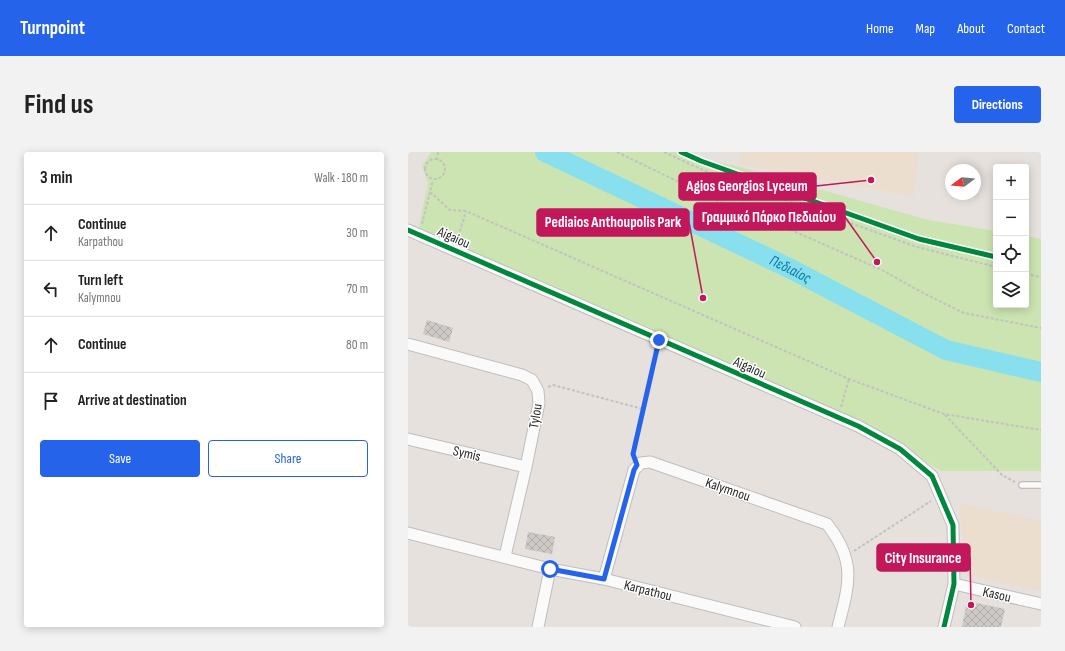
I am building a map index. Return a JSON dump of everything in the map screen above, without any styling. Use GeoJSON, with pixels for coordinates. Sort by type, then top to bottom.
{"type":"FeatureCollection","features":[{"type":"Feature","properties":{"kind":"street","name":"Aigaiou"},"geometry":{"type":"LineString","coordinates":[[408,230],[837,418],[900,449],[932,476],[953,525],[954,584],[944,627]]}},
{"type":"Feature","properties":{"kind":"street","name":"Tylou"},"geometry":{"type":"LineString","coordinates":[[408,344],[522,375],[532,380],[538,391],[538,403],[526,467],[505,556]]}},
{"type":"Feature","properties":{"kind":"street","name":"Symis"},"geometry":{"type":"LineString","coordinates":[[408,439],[526,467]]}},
{"type":"Feature","properties":{"kind":"street","name":"Kalymnou"},"geometry":{"type":"LineString","coordinates":[[637,465],[641,462],[650,462],[827,524],[839,539],[846,556],[847,592],[838,627]]}},
{"type":"Feature","properties":{"kind":"street"},"geometry":{"type":"LineString","coordinates":[[604,579],[634,470],[637,465]]}},
{"type":"Feature","properties":{"kind":"street","name":"Karpathou"},"geometry":{"type":"LineString","coordinates":[[408,533],[505,556],[550,569],[604,579],[795,627]]}},
{"type":"Feature","properties":{"kind":"street"},"geometry":{"type":"LineString","coordinates":[[538,627],[550,569]]}},
{"type":"Feature","properties":{"kind":"street","name":"Kasou"},"geometry":{"type":"LineString","coordinates":[[954,584],[1041,604]]}},
{"type":"Feature","properties":{"kind":"lane"},"geometry":{"type":"LineString","coordinates":[[1022,485],[1041,485]]}},
{"type":"Feature","properties":{"kind":"path"},"geometry":{"type":"LineString","coordinates":[[437,160],[438,152]]}},
{"type":"Feature","properties":{"kind":"path"},"geometry":{"type":"LineString","coordinates":[[617,152],[718,201],[782,226],[882,270],[923,293],[964,313],[1041,328]]}},
{"type":"Feature","properties":{"kind":"path"},"geometry":{"type":"LineString","coordinates":[[664,152],[703,170],[917,246],[993,266]]}},
{"type":"Feature","properties":{"kind":"path"},"geometry":{"type":"LineString","coordinates":[[431,160],[437,160],[442,163],[445,168],[444,174],[439,179],[433,179],[427,176],[425,170],[426,164],[431,160]]}},
{"type":"Feature","properties":{"kind":"path"},"geometry":{"type":"LineString","coordinates":[[419,234],[433,179]]}},
{"type":"Feature","properties":{"kind":"path"},"geometry":{"type":"LineString","coordinates":[[430,192],[450,210],[466,211],[849,379],[944,414],[1041,430]]}},
{"type":"Feature","properties":{"kind":"path"},"geometry":{"type":"LineString","coordinates":[[454,250],[466,211]]}},
{"type":"Feature","properties":{"kind":"path"},"geometry":{"type":"LineString","coordinates":[[1029,275],[1041,277]]}},
{"type":"Feature","properties":{"kind":"path"},"geometry":{"type":"LineString","coordinates":[[637,465],[633,454],[659,340]]}},
{"type":"Feature","properties":{"kind":"path"},"geometry":{"type":"LineString","coordinates":[[837,418],[849,379]]}},
{"type":"Feature","properties":{"kind":"path"},"geometry":{"type":"LineString","coordinates":[[538,391],[553,385],[643,408]]}},
{"type":"Feature","properties":{"kind":"path"},"geometry":{"type":"LineString","coordinates":[[944,414],[1002,475],[1022,485]]}},
{"type":"Feature","properties":{"kind":"path"},"geometry":{"type":"LineString","coordinates":[[846,556],[940,495]]}},
{"type":"Feature","properties":{"kind":"shaded area"},"geometry":{"type":"Polygon","coordinates":[[[740,152],[918,152],[914,196],[740,165],[740,152]]]}},
{"type":"Feature","properties":{"kind":"shaded area"},"geometry":{"type":"Polygon","coordinates":[[[959,503],[1041,521],[1041,591],[967,575],[959,503]]]}},
{"type":"Feature","properties":{"kind":"green space"},"geometry":{"type":"Polygon","coordinates":[[[431,152],[690,152],[711,161],[737,166],[928,220],[993,231],[993,308],[1029,308],[1029,237],[1041,239],[1041,471],[941,471],[859,422],[418,232],[428,183],[422,166],[431,152]]]}},
{"type":"Feature","properties":{"kind":"building"},"geometry":{"type":"Polygon","coordinates":[[[427,320],[453,328],[449,342],[423,334],[427,320]]]}},
{"type":"Feature","properties":{"kind":"building"},"geometry":{"type":"Polygon","coordinates":[[[528,532],[555,537],[552,554],[525,549],[528,532]]]}},
{"type":"Feature","properties":{"kind":"building"},"geometry":{"type":"Polygon","coordinates":[[[967,601],[1005,609],[1001,627],[962,627],[967,601]]]}},
{"type":"Feature","properties":{"kind":"waterway","name":"Πεδιαίος"},"geometry":{"type":"LineString","coordinates":[[545,152],[789,268],[946,350],[1041,372]]}},
{"type":"Feature","properties":{"kind":"cycle path"},"geometry":{"type":"LineString","coordinates":[[681,152],[701,161],[919,239],[993,256]]}},
{"type":"Feature","properties":{"kind":"cycle path"},"geometry":{"type":"LineString","coordinates":[[408,230],[858,426],[900,449],[932,476],[953,525],[954,584],[944,627]]}},
{"type":"Feature","properties":{"kind":"place","name":"Agios Georgios Lyceum"},"geometry":{"type":"Point","coordinates":[871,180]}},
{"type":"Feature","properties":{"kind":"place","name":"Γραμμικό Πάρκο Πεδιαίου"},"geometry":{"type":"Point","coordinates":[877,262]}},
{"type":"Feature","properties":{"kind":"place","name":"Pediaios Anthoupolis Park"},"geometry":{"type":"Point","coordinates":[703,298]}},
{"type":"Feature","properties":{"kind":"place","name":"City Insurance"},"geometry":{"type":"Point","coordinates":[971,605]}},
{"type":"Feature","properties":{"kind":"route"},"geometry":{"type":"LineString","coordinates":[[550,569],[604,579],[634,470],[637,465],[633,454],[659,340]]}}]}
